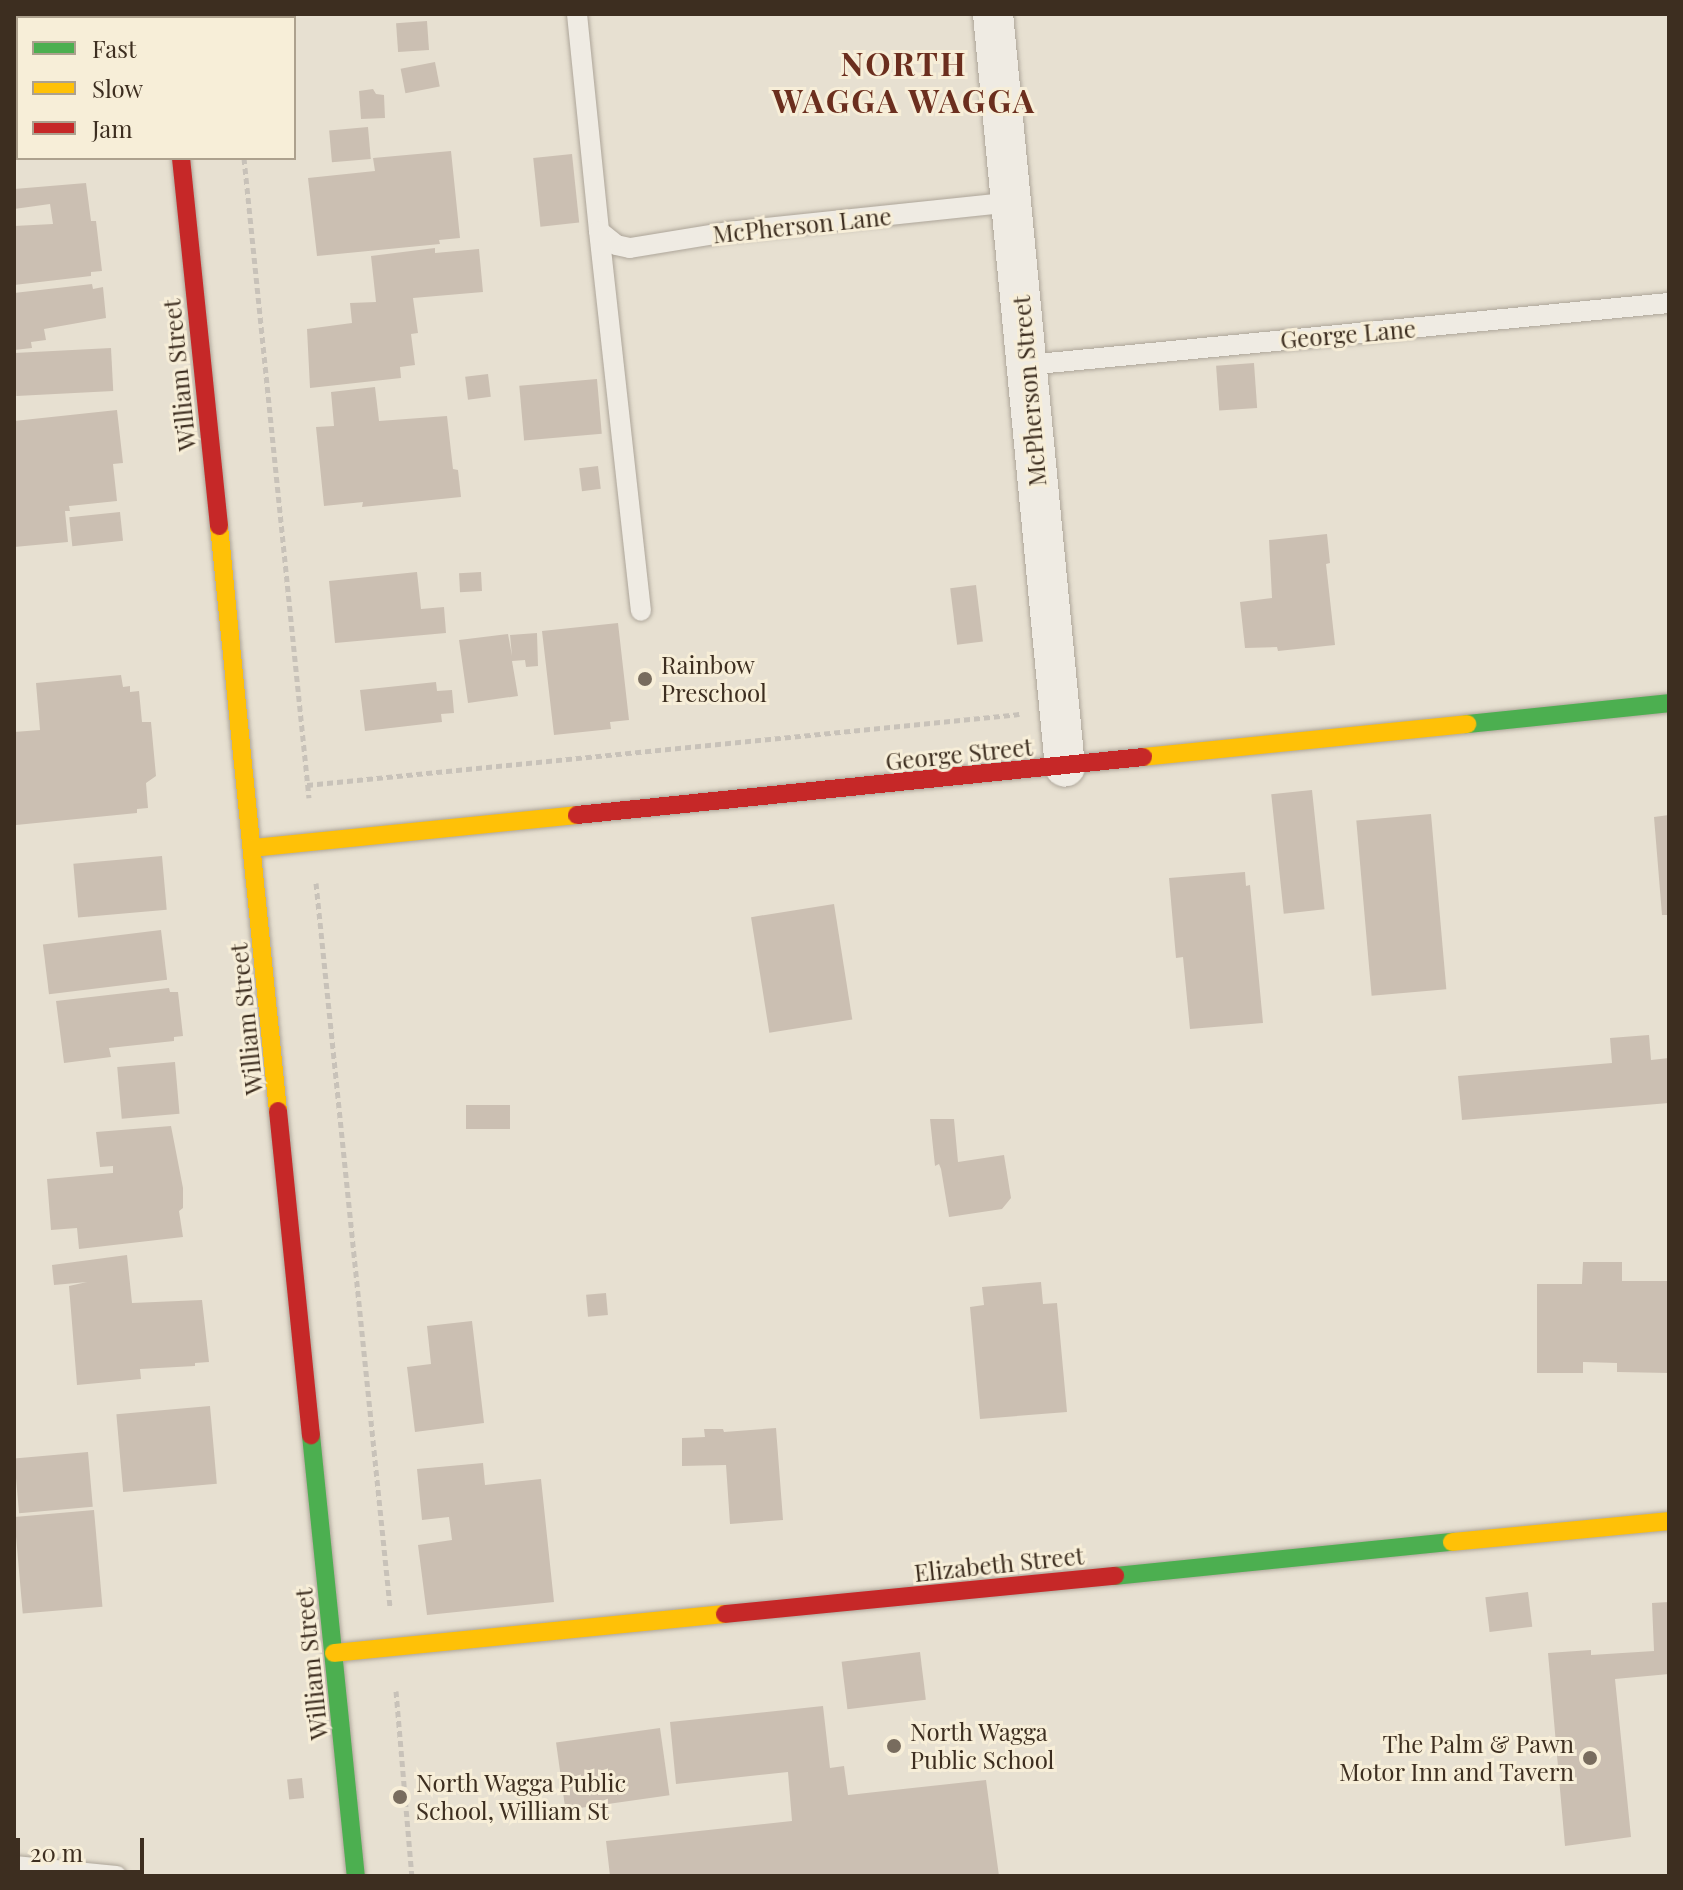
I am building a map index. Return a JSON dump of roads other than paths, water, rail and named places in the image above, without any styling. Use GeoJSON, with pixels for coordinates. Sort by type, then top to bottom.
{"type":"FeatureCollection","features":[{"type":"Feature","properties":{"kind":"street","name":"McPherson Street"},"geometry":{"type":"LineString","coordinates":[[993,14],[1065,767]]}},
{"type":"Feature","properties":{"kind":"street","name":"William Street"},"geometry":{"type":"LineString","coordinates":[[181,160],[356,1876]]}},
{"type":"Feature","properties":{"kind":"street","name":"George Street"},"geometry":{"type":"LineString","coordinates":[[253,848],[1669,703]]}},
{"type":"Feature","properties":{"kind":"street","name":"Elizabeth Street"},"geometry":{"type":"LineString","coordinates":[[334,1653],[1669,1521]]}},
{"type":"Feature","properties":{"kind":"lane"},"geometry":{"type":"LineString","coordinates":[[577,14],[641,611]]}},
{"type":"Feature","properties":{"kind":"lane","name":"McPherson Lane"},"geometry":{"type":"LineString","coordinates":[[599,231],[607,241],[630,248],[728,232],[1012,202]]}},
{"type":"Feature","properties":{"kind":"lane","name":"George Lane"},"geometry":{"type":"LineString","coordinates":[[1027,365],[1669,303]]}},
{"type":"Feature","properties":{"kind":"lane"},"geometry":{"type":"LineString","coordinates":[[14,1866],[117,1876]]}},
{"type":"Feature","properties":{"kind":"place","name":"Rainbow Preschool"},"geometry":{"type":"Point","coordinates":[645,679]}},
{"type":"Feature","properties":{"kind":"place","name":"North Wagga Public School"},"geometry":{"type":"Point","coordinates":[894,1746]}},
{"type":"Feature","properties":{"kind":"place","name":"The Palm & Pawn Motor Inn and Tavern"},"geometry":{"type":"Point","coordinates":[1590,1758]}},
{"type":"Feature","properties":{"kind":"place","name":"North Wagga Public School, William St"},"geometry":{"type":"Point","coordinates":[400,1797]}},
{"type":"Feature","properties":{"kind":"district","name":"NORTH WAGGA WAGGA"},"geometry":{"type":"Point","coordinates":[904,82]}}]}
